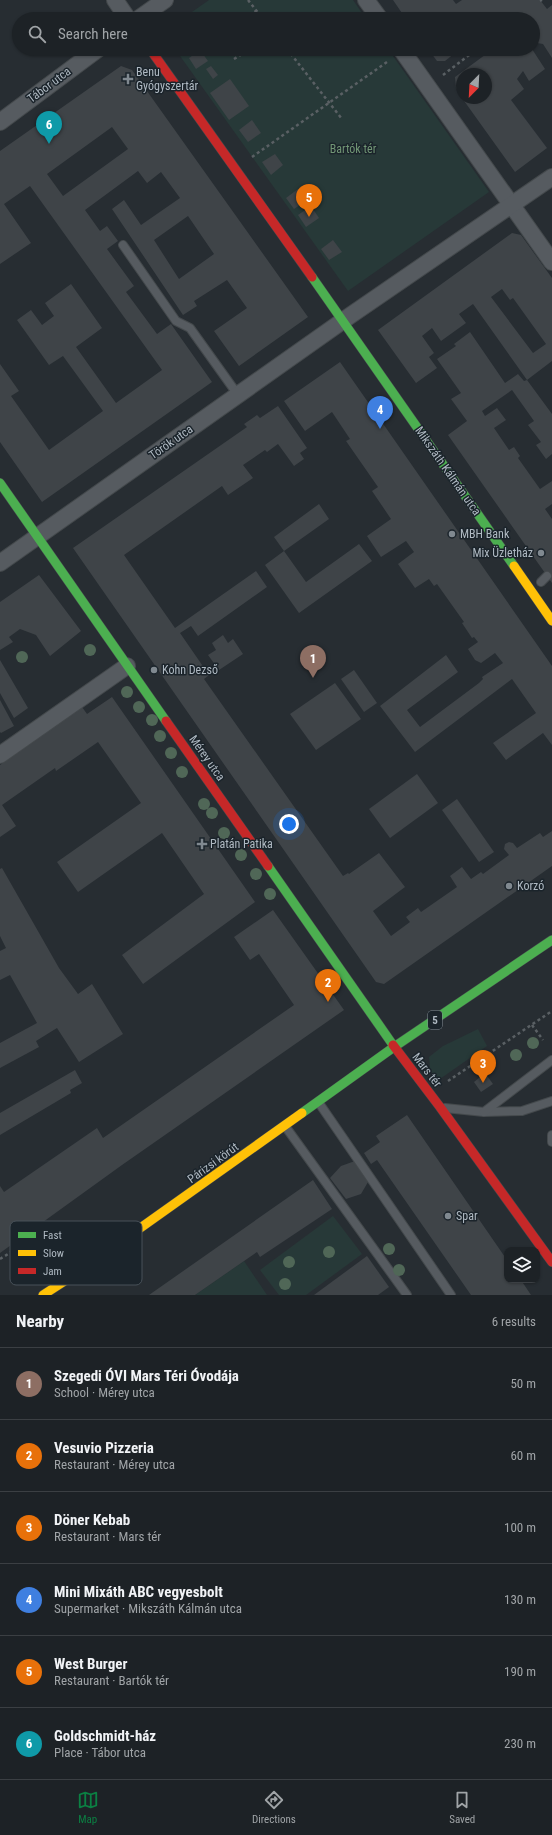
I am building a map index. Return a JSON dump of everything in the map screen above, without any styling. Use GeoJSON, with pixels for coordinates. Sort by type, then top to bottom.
{"type":"FeatureCollection","features":[{"type":"Feature","properties":{"kind":"street"},"geometry":{"type":"LineString","coordinates":[[115,0],[123,12]]}},
{"type":"Feature","properties":{"kind":"street"},"geometry":{"type":"LineString","coordinates":[[148,12],[165,0]]}},
{"type":"Feature","properties":{"kind":"street"},"geometry":{"type":"LineString","coordinates":[[366,0],[375,12]]}},
{"type":"Feature","properties":{"kind":"street","name":"Tábor utca"},"geometry":{"type":"LineString","coordinates":[[0,122],[89,56]]}},
{"type":"Feature","properties":{"kind":"street"},"geometry":{"type":"LineString","coordinates":[[155,56],[343,321],[552,177]]}},
{"type":"Feature","properties":{"kind":"street"},"geometry":{"type":"LineString","coordinates":[[405,56],[552,262]]}},
{"type":"Feature","properties":{"kind":"street","name":"Török utca"},"geometry":{"type":"LineString","coordinates":[[0,563],[343,321]]}},
{"type":"Feature","properties":{"kind":"street","name":"Mikszáth Kálmán utca"},"geometry":{"type":"LineString","coordinates":[[343,321],[552,620]]}},
{"type":"Feature","properties":{"kind":"street","name":"Mérey utca"},"geometry":{"type":"LineString","coordinates":[[0,483],[394,1048]]}},
{"type":"Feature","properties":{"kind":"street"},"geometry":{"type":"LineString","coordinates":[[0,753],[127,666]]}},
{"type":"Feature","properties":{"kind":"street","name":"Mars tér"},"geometry":{"type":"LineString","coordinates":[[552,940],[394,1048],[440,1107],[552,1262]]}},
{"type":"Feature","properties":{"kind":"street","name":"Párizsi körút"},"geometry":{"type":"LineString","coordinates":[[142,1227],[394,1048]]}},
{"type":"Feature","properties":{"kind":"street","name":"Párizsi körút"},"geometry":{"type":"LineString","coordinates":[[44,1295],[59,1285]]}},
{"type":"Feature","properties":{"kind":"lane"},"geometry":{"type":"LineString","coordinates":[[122,245],[176,321],[190,328],[238,395]]}},
{"type":"Feature","properties":{"kind":"lane"},"geometry":{"type":"LineString","coordinates":[[484,1112],[552,1060]]}},
{"type":"Feature","properties":{"kind":"lane"},"geometry":{"type":"LineString","coordinates":[[440,1107],[484,1112],[522,1111],[552,1101]]}},
{"type":"Feature","properties":{"kind":"lane"},"geometry":{"type":"LineString","coordinates":[[318,1102],[451,1295]]}},
{"type":"Feature","properties":{"kind":"lane"},"geometry":{"type":"LineString","coordinates":[[285,1126],[407,1295]]}},
{"type":"Feature","properties":{"kind":"lane"},"geometry":{"type":"LineString","coordinates":[[552,1135],[552,1142]]}},
{"type":"Feature","properties":{"kind":"path"},"geometry":{"type":"LineString","coordinates":[[248,0],[256,10]]}},
{"type":"Feature","properties":{"kind":"path"},"geometry":{"type":"LineString","coordinates":[[234,58],[238,56]]}},
{"type":"Feature","properties":{"kind":"path"},"geometry":{"type":"LineString","coordinates":[[293,56],[342,119]]}},
{"type":"Feature","properties":{"kind":"path"},"geometry":{"type":"LineString","coordinates":[[248,159],[393,56]]}},
{"type":"Feature","properties":{"kind":"path"},"geometry":{"type":"LineString","coordinates":[[428,87],[468,56]]}},
{"type":"Feature","properties":{"kind":"path"},"geometry":{"type":"LineString","coordinates":[[430,1094],[552,1011]]}},
{"type":"Feature","properties":{"kind":"path"},"geometry":{"type":"LineString","coordinates":[[532,1025],[543,1040]]}},
{"type":"Feature","properties":{"kind":"path"},"geometry":{"type":"LineString","coordinates":[[0,1259],[10,1252]]}},
{"type":"Feature","properties":{"kind":"green space"},"geometry":{"type":"Polygon","coordinates":[[[209,0],[353,0],[361,12],[192,12],[209,0]]]}},
{"type":"Feature","properties":{"kind":"green space","name":"Bartók tér"},"geometry":{"type":"Polygon","coordinates":[[[180,56],[393,56],[489,192],[348,291],[180,56]]]}},
{"type":"Feature","properties":{"kind":"green space"},"geometry":{"type":"Polygon","coordinates":[[[478,1029],[487,1046],[437,1081],[430,1069],[429,1057],[443,1046],[478,1029]]]}},
{"type":"Feature","properties":{"kind":"green space"},"geometry":{"type":"Polygon","coordinates":[[[333,1216],[362,1254],[306,1295],[279,1295],[260,1270],[333,1216]]]}},
{"type":"Feature","properties":{"kind":"green space"},"geometry":{"type":"Polygon","coordinates":[[[244,1261],[267,1295],[195,1295],[244,1261]]]}},
{"type":"Feature","properties":{"kind":"building"},"geometry":{"type":"Polygon","coordinates":[[[393,0],[453,0],[456,4],[462,0],[540,0],[547,9],[552,5],[552,58],[543,44],[540,44],[540,12],[401,12],[393,0]]]}},
{"type":"Feature","properties":{"kind":"building"},"geometry":{"type":"Polygon","coordinates":[[[192,56],[204,56],[208,61],[196,69],[189,58],[192,56]]]}},
{"type":"Feature","properties":{"kind":"building"},"geometry":{"type":"Polygon","coordinates":[[[433,56],[451,56],[445,61],[437,61],[433,56]]]}},
{"type":"Feature","properties":{"kind":"building"},"geometry":{"type":"Polygon","coordinates":[[[484,56],[537,56],[545,69],[529,81],[523,71],[517,79],[524,89],[511,100],[547,148],[515,172],[466,104],[492,104],[492,68],[467,68],[484,56]]]}},
{"type":"Feature","properties":{"kind":"building"},"geometry":{"type":"Polygon","coordinates":[[[121,66],[132,70],[308,317],[239,366],[214,331],[247,308],[227,280],[194,301],[197,306],[183,315],[112,209],[124,200],[141,225],[180,198],[161,172],[147,183],[138,171],[85,210],[100,231],[107,226],[118,241],[107,249],[134,286],[126,292],[157,334],[171,324],[212,382],[42,502],[0,442],[0,364],[19,391],[11,396],[49,450],[103,411],[63,356],[49,365],[17,320],[31,310],[42,325],[54,316],[45,303],[71,284],[102,328],[76,347],[116,403],[162,370],[30,186],[4,204],[31,243],[0,264],[0,151],[121,66]],[[112,127],[47,174],[63,196],[128,149],[112,127]],[[188,216],[154,240],[179,279],[214,254],[188,216]]]}},
{"type":"Feature","properties":{"kind":"building"},"geometry":{"type":"Polygon","coordinates":[[[211,66],[218,75],[213,79],[206,69],[211,66]]]}},
{"type":"Feature","properties":{"kind":"building"},"geometry":{"type":"Polygon","coordinates":[[[230,79],[249,106],[229,120],[210,93],[230,79]]]}},
{"type":"Feature","properties":{"kind":"building"},"geometry":{"type":"Polygon","coordinates":[[[252,120],[261,133],[248,142],[239,130],[252,120]]]}},
{"type":"Feature","properties":{"kind":"building"},"geometry":{"type":"Polygon","coordinates":[[[275,154],[283,165],[271,175],[262,162],[275,154]]]}},
{"type":"Feature","properties":{"kind":"building"},"geometry":{"type":"Polygon","coordinates":[[[298,189],[306,201],[294,209],[286,198],[298,189]]]}},
{"type":"Feature","properties":{"kind":"building"},"geometry":{"type":"Polygon","coordinates":[[[311,206],[319,218],[306,227],[298,215],[311,206]]]}},
{"type":"Feature","properties":{"kind":"building"},"geometry":{"type":"Polygon","coordinates":[[[512,233],[521,235],[552,278],[552,361],[527,380],[473,304],[459,314],[466,323],[441,341],[432,328],[422,336],[434,353],[429,357],[437,368],[416,383],[378,330],[512,233]],[[502,289],[491,297],[533,353],[546,344],[513,298],[510,300],[502,289]]]}},
{"type":"Feature","properties":{"kind":"building"},"geometry":{"type":"Polygon","coordinates":[[[333,240],[342,252],[329,260],[321,249],[333,240]]]}},
{"type":"Feature","properties":{"kind":"building"},"geometry":{"type":"Polygon","coordinates":[[[470,332],[505,383],[518,374],[524,381],[527,380],[552,414],[552,454],[546,459],[536,445],[541,442],[528,425],[534,421],[512,390],[482,411],[485,416],[497,408],[506,420],[494,428],[509,450],[514,447],[520,456],[518,458],[540,489],[552,481],[552,504],[545,509],[552,519],[552,583],[448,435],[467,421],[451,399],[461,393],[437,359],[456,346],[454,344],[470,332]]]}},
{"type":"Feature","properties":{"kind":"building"},"geometry":{"type":"Polygon","coordinates":[[[340,362],[552,666],[552,745],[543,733],[506,760],[493,743],[536,713],[512,679],[415,752],[380,706],[446,655],[458,672],[407,710],[420,727],[479,683],[483,679],[482,677],[503,663],[495,653],[481,663],[475,660],[468,649],[478,642],[474,637],[472,638],[462,623],[464,622],[437,584],[434,586],[429,579],[415,588],[398,564],[414,552],[406,541],[381,557],[367,536],[391,519],[372,491],[378,487],[346,441],[350,439],[332,412],[305,431],[284,401],[340,362]]]}},
{"type":"Feature","properties":{"kind":"building"},"geometry":{"type":"Polygon","coordinates":[[[278,406],[307,448],[300,453],[304,459],[294,466],[278,444],[267,452],[265,450],[243,465],[253,478],[228,495],[222,486],[124,555],[175,628],[256,571],[267,587],[198,636],[191,626],[180,633],[209,675],[204,679],[343,876],[348,873],[349,874],[379,853],[405,887],[373,911],[391,936],[410,922],[406,917],[418,908],[421,912],[457,887],[450,876],[462,867],[471,879],[481,872],[483,874],[509,855],[504,849],[505,844],[509,842],[513,843],[517,848],[540,833],[543,837],[552,831],[552,866],[384,984],[376,982],[73,548],[247,427],[244,424],[257,415],[260,418],[278,406]]]}},
{"type":"Feature","properties":{"kind":"building"},"geometry":{"type":"Polygon","coordinates":[[[319,504],[329,519],[284,551],[274,537],[319,504]]]}},
{"type":"Feature","properties":{"kind":"building"},"geometry":{"type":"Polygon","coordinates":[[[359,544],[372,561],[299,613],[265,565],[284,551],[306,582],[359,544]]]}},
{"type":"Feature","properties":{"kind":"building"},"geometry":{"type":"Polygon","coordinates":[[[39,575],[81,631],[50,656],[36,635],[20,629],[9,637],[13,642],[0,650],[0,602],[39,575]]]}},
{"type":"Feature","properties":{"kind":"building"},"geometry":{"type":"Polygon","coordinates":[[[223,635],[228,643],[233,639],[243,654],[219,670],[208,655],[216,650],[212,643],[223,635]]]}},
{"type":"Feature","properties":{"kind":"building"},"geometry":{"type":"Polygon","coordinates":[[[0,660],[28,708],[14,718],[0,693],[0,660]]]}},
{"type":"Feature","properties":{"kind":"building"},"geometry":{"type":"Polygon","coordinates":[[[354,670],[377,703],[364,712],[341,679],[354,670]]]}},
{"type":"Feature","properties":{"kind":"building"},"geometry":{"type":"Polygon","coordinates":[[[335,683],[361,719],[316,750],[290,714],[335,683]]]}},
{"type":"Feature","properties":{"kind":"building"},"geometry":{"type":"Polygon","coordinates":[[[112,697],[255,902],[143,984],[122,955],[204,894],[162,833],[78,892],[57,862],[141,803],[98,742],[56,771],[55,768],[2,805],[16,826],[0,837],[0,765],[82,707],[87,714],[112,697]]]}},
{"type":"Feature","properties":{"kind":"building"},"geometry":{"type":"Polygon","coordinates":[[[0,700],[14,726],[1,733],[0,732],[0,700]]]}},
{"type":"Feature","properties":{"kind":"building"},"geometry":{"type":"Polygon","coordinates":[[[417,774],[438,803],[390,838],[369,809],[417,774]]]}},
{"type":"Feature","properties":{"kind":"building"},"geometry":{"type":"Polygon","coordinates":[[[457,799],[494,852],[479,862],[442,810],[457,799]]]}},
{"type":"Feature","properties":{"kind":"building"},"geometry":{"type":"Polygon","coordinates":[[[2,868],[59,968],[78,994],[92,984],[123,1034],[79,1062],[57,1028],[36,1041],[39,1047],[0,1068],[0,1043],[37,1023],[10,975],[0,980],[0,951],[6,948],[0,936],[0,869],[2,868]]]}},
{"type":"Feature","properties":{"kind":"building"},"geometry":{"type":"Polygon","coordinates":[[[273,910],[344,1010],[44,1221],[10,1221],[10,1246],[0,1253],[0,1186],[4,1192],[97,1128],[103,1138],[294,1005],[259,954],[250,960],[234,937],[273,910]]]}},
{"type":"Feature","properties":{"kind":"building"},"geometry":{"type":"Polygon","coordinates":[[[75,1070],[82,1083],[70,1090],[71,1093],[0,1135],[0,1113],[75,1070]]]}},
{"type":"Feature","properties":{"kind":"building"},"geometry":{"type":"Polygon","coordinates":[[[485,1073],[493,1084],[481,1092],[474,1082],[485,1073]]]}},
{"type":"Feature","properties":{"kind":"building"},"geometry":{"type":"Polygon","coordinates":[[[407,1115],[504,1256],[504,1283],[523,1283],[531,1295],[471,1295],[377,1160],[371,1164],[364,1153],[380,1142],[376,1136],[407,1115]]]}},
{"type":"Feature","properties":{"kind":"building"},"geometry":{"type":"Polygon","coordinates":[[[355,1161],[368,1182],[361,1194],[346,1199],[330,1178],[341,1166],[355,1161]]]}},
{"type":"Feature","properties":{"kind":"building"},"geometry":{"type":"Polygon","coordinates":[[[313,1180],[332,1209],[260,1257],[257,1252],[195,1295],[149,1295],[313,1180]]]}},
{"type":"Feature","properties":{"kind":"building"},"geometry":{"type":"Polygon","coordinates":[[[367,1256],[389,1287],[378,1295],[314,1295],[367,1256]]]}},
{"type":"Feature","properties":{"kind":"traffic: fast"},"geometry":{"type":"LineString","coordinates":[[312,277],[514,566]]}},
{"type":"Feature","properties":{"kind":"traffic: fast"},"geometry":{"type":"LineString","coordinates":[[0,483],[166,721]]}},
{"type":"Feature","properties":{"kind":"traffic: fast"},"geometry":{"type":"LineString","coordinates":[[268,866],[393,1045]]}},
{"type":"Feature","properties":{"kind":"traffic: fast"},"geometry":{"type":"LineString","coordinates":[[302,1113],[394,1047],[552,940]]}},
{"type":"Feature","properties":{"kind":"traffic: slow"},"geometry":{"type":"LineString","coordinates":[[514,566],[552,621]]}},
{"type":"Feature","properties":{"kind":"traffic: slow"},"geometry":{"type":"LineString","coordinates":[[142,1227],[302,1113]]}},
{"type":"Feature","properties":{"kind":"traffic: slow"},"geometry":{"type":"LineString","coordinates":[[43,1295],[58,1285]]}},
{"type":"Feature","properties":{"kind":"traffic: jam"},"geometry":{"type":"LineString","coordinates":[[155,56],[312,277]]}},
{"type":"Feature","properties":{"kind":"traffic: jam"},"geometry":{"type":"LineString","coordinates":[[166,721],[268,866]]}},
{"type":"Feature","properties":{"kind":"traffic: jam"},"geometry":{"type":"LineString","coordinates":[[393,1045],[440,1107],[552,1262]]}},
{"type":"Feature","properties":{"kind":"place","name":"Benu Gyógyszertár"},"geometry":{"type":"Point","coordinates":[128,79]}},
{"type":"Feature","properties":{"kind":"place","name":"Goldschmidt-ház"},"geometry":{"type":"Point","coordinates":[49,144]}},
{"type":"Feature","properties":{"kind":"place","name":"West Burger"},"geometry":{"type":"Point","coordinates":[309,217]}},
{"type":"Feature","properties":{"kind":"place","name":"Mini Mixáth ABC vegyesbolt"},"geometry":{"type":"Point","coordinates":[380,429]}},
{"type":"Feature","properties":{"kind":"place","name":"MBH Bank"},"geometry":{"type":"Point","coordinates":[452,534]}},
{"type":"Feature","properties":{"kind":"place","name":"Mix Üzletház"},"geometry":{"type":"Point","coordinates":[541,553]}},
{"type":"Feature","properties":{"kind":"place","name":"Kohn Dezső"},"geometry":{"type":"Point","coordinates":[154,670]}},
{"type":"Feature","properties":{"kind":"place","name":"Szegedi ÓVI Mars Téri Óvodája"},"geometry":{"type":"Point","coordinates":[313,678]}},
{"type":"Feature","properties":{"kind":"place","name":"Platán Patika"},"geometry":{"type":"Point","coordinates":[202,844]}},
{"type":"Feature","properties":{"kind":"place","name":"Korzó"},"geometry":{"type":"Point","coordinates":[509,886]}},
{"type":"Feature","properties":{"kind":"place","name":"Vesuvio Pizzeria"},"geometry":{"type":"Point","coordinates":[328,1002]}},
{"type":"Feature","properties":{"kind":"place","name":"Döner Kebab"},"geometry":{"type":"Point","coordinates":[483,1083]}},
{"type":"Feature","properties":{"kind":"place","name":"Spar"},"geometry":{"type":"Point","coordinates":[448,1216]}}]}
